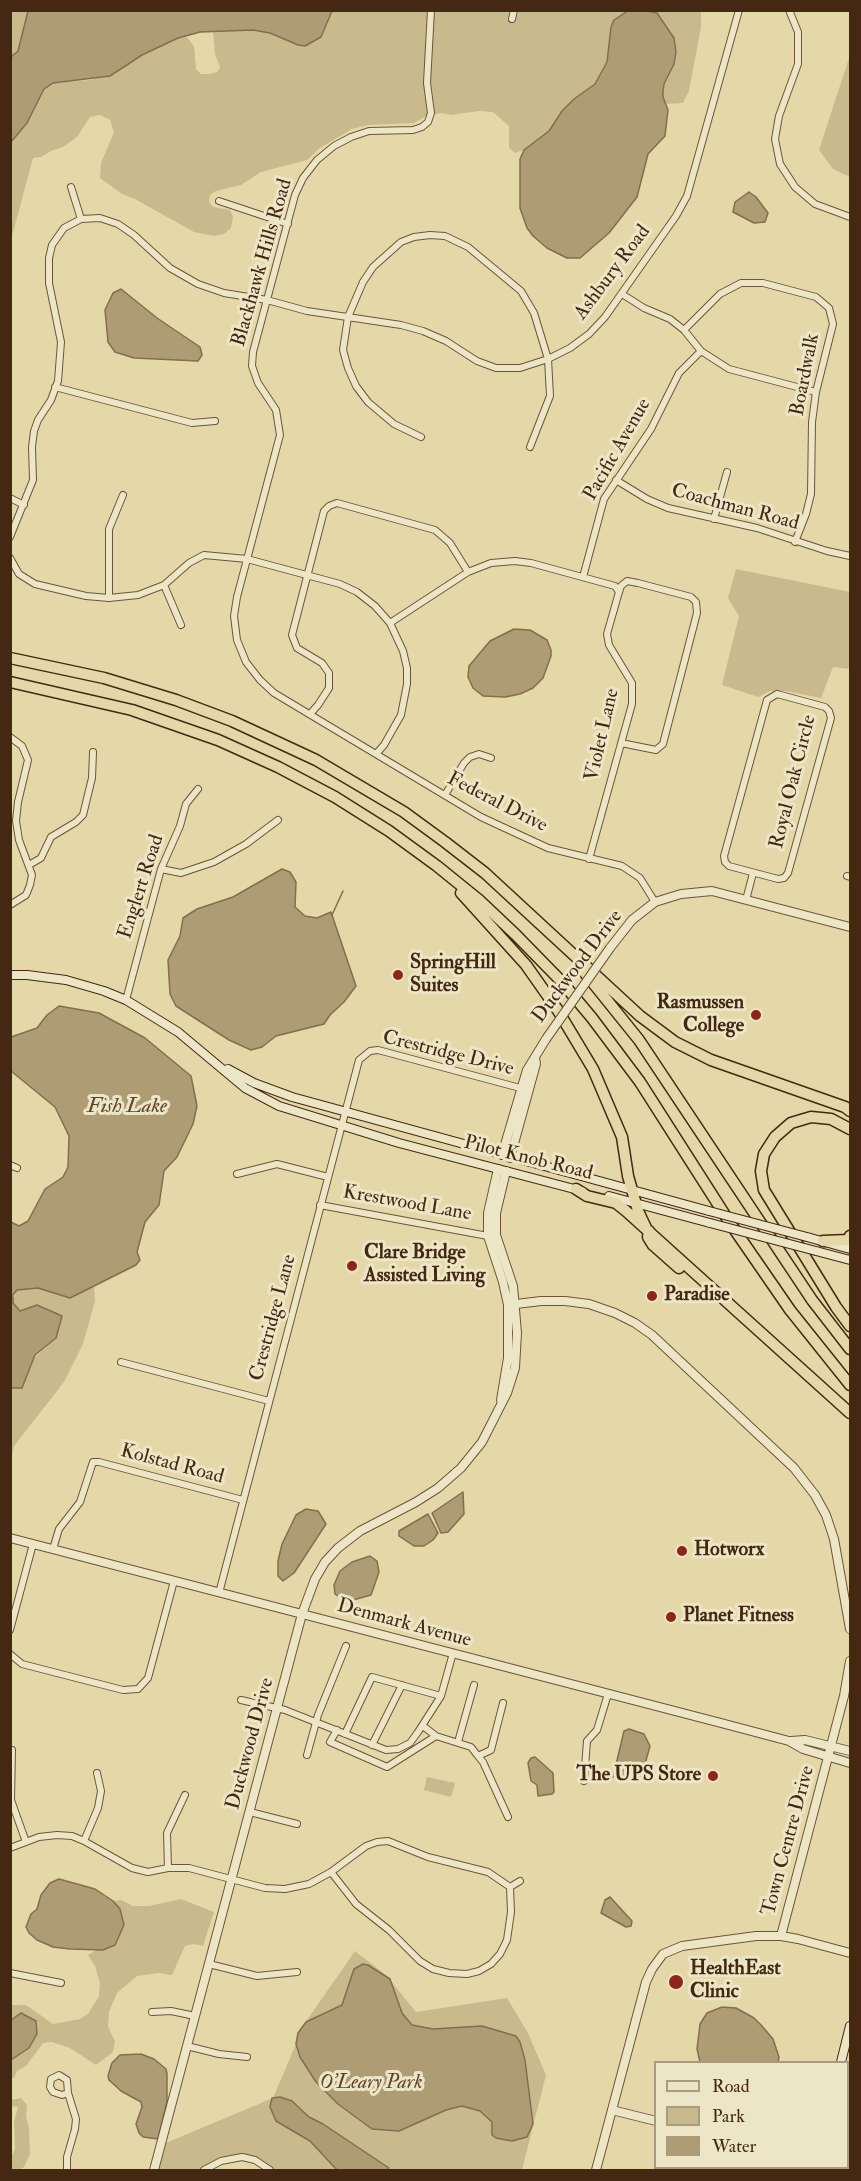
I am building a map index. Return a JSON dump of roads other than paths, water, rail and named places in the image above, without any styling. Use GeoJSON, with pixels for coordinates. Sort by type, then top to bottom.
{"type":"FeatureCollection","features":[{"type":"Feature","properties":{"kind":"highway"},"geometry":{"type":"LineString","coordinates":[[10,658],[104,678],[176,700],[232,721],[316,760],[404,812],[485,873],[640,1016],[675,1042],[711,1060],[845,1107],[850,1111]]}},
{"type":"Feature","properties":{"kind":"highway"},"geometry":{"type":"LineString","coordinates":[[10,682],[133,710],[218,740],[278,767],[334,797],[389,831],[437,866],[516,935],[561,981],[592,1018],[640,1082],[730,1223],[790,1310],[850,1384]]}},
{"type":"Feature","properties":{"kind":"highway"},"geometry":{"type":"LineString","coordinates":[[437,866],[526,965],[593,1069],[622,1137],[638,1211],[648,1229],[648,1237],[653,1245],[850,1422]]}},
{"type":"Feature","properties":{"kind":"highway"},"geometry":{"type":"LineString","coordinates":[[540,924],[596,985],[639,1040],[812,1300],[850,1349]]}},
{"type":"Feature","properties":{"kind":"highway"},"geometry":{"type":"LineString","coordinates":[[850,1129],[831,1119],[811,1117],[791,1123],[775,1137],[764,1154],[761,1171],[764,1190],[850,1326]]}},
{"type":"Feature","properties":{"kind":"highway"},"geometry":{"type":"LineString","coordinates":[[576,1189],[587,1196],[616,1203],[648,1229],[850,1413]]}},
{"type":"Feature","properties":{"kind":"highway"},"geometry":{"type":"LineString","coordinates":[[823,1241],[848,1240],[850,1236]]}},
{"type":"Feature","properties":{"kind":"main road","name":"Pilot Knob Road"},"geometry":{"type":"LineString","coordinates":[[10,975],[66,980],[126,1000],[178,1032],[245,1088],[279,1106],[341,1126],[502,1170],[850,1260]]}},
{"type":"Feature","properties":{"kind":"main road","name":"Pilot Knob Road"},"geometry":{"type":"LineString","coordinates":[[212,1060],[263,1086],[292,1097],[850,1249]]}},
{"type":"Feature","properties":{"kind":"main road","name":"Duckwood Drive"},"geometry":{"type":"LineString","coordinates":[[502,1170],[506,1157]]}},
{"type":"Feature","properties":{"kind":"main road"},"geometry":{"type":"LineString","coordinates":[[841,2061],[850,2026]]}},
{"type":"Feature","properties":{"kind":"street","name":"Blackhawk Hills Road"},"geometry":{"type":"LineString","coordinates":[[237,597],[279,435],[276,410],[258,384],[252,366],[253,352],[296,195],[303,178],[317,160],[334,146],[369,131],[413,130],[428,122],[431,113],[427,83],[430,10]]}},
{"type":"Feature","properties":{"kind":"street"},"geometry":{"type":"LineString","coordinates":[[512,19],[514,10]]}},
{"type":"Feature","properties":{"kind":"street","name":"Ashbury Road"},"geometry":{"type":"LineString","coordinates":[[81,219],[100,218],[118,224],[134,235],[170,268],[198,284],[224,293],[267,300],[307,311],[401,325],[446,341],[477,361],[496,368],[520,368],[548,359],[570,348],[589,334],[622,294],[676,216],[687,196],[739,10]]}},
{"type":"Feature","properties":{"kind":"street"},"geometry":{"type":"LineString","coordinates":[[789,10],[798,32],[798,64],[779,116],[775,139],[780,164],[795,187],[815,204],[850,217]]}},
{"type":"Feature","properties":{"kind":"street"},"geometry":{"type":"LineString","coordinates":[[10,537],[33,480],[34,431],[51,400],[58,381],[61,342],[49,283],[49,258],[52,245],[64,228],[81,219],[71,187]]}},
{"type":"Feature","properties":{"kind":"street"},"geometry":{"type":"LineString","coordinates":[[219,201],[288,224]]}},
{"type":"Feature","properties":{"kind":"street"},"geometry":{"type":"LineString","coordinates":[[421,437],[381,414],[368,402],[356,386],[343,351],[348,317],[363,282],[373,267],[401,242],[414,237],[445,236],[468,247],[521,291],[534,313],[548,359],[550,396],[530,447]]}},
{"type":"Feature","properties":{"kind":"street","name":"Boardwalk"},"geometry":{"type":"LineString","coordinates":[[684,330],[720,294],[741,283],[763,283],[816,297],[829,308],[833,324],[816,392],[812,422],[811,494],[795,542]]}},
{"type":"Feature","properties":{"kind":"street"},"geometry":{"type":"LineString","coordinates":[[622,294],[644,308],[670,319],[684,330],[701,351],[729,369],[816,392]]}},
{"type":"Feature","properties":{"kind":"street","name":"Pacific Avenue"},"geometry":{"type":"LineString","coordinates":[[583,577],[604,499],[651,429],[679,373],[701,351]]}},
{"type":"Feature","properties":{"kind":"street"},"geometry":{"type":"LineString","coordinates":[[55,387],[192,423],[215,421]]}},
{"type":"Feature","properties":{"kind":"street"},"geometry":{"type":"LineString","coordinates":[[714,519],[727,472]]}},
{"type":"Feature","properties":{"kind":"street","name":"Coachman Road"},"geometry":{"type":"LineString","coordinates":[[616,480],[647,499],[668,508],[757,528],[795,542],[850,556]]}},
{"type":"Feature","properties":{"kind":"street"},"geometry":{"type":"LineString","coordinates":[[109,598],[109,529],[123,495]]}},
{"type":"Feature","properties":{"kind":"street"},"geometry":{"type":"LineString","coordinates":[[10,498],[24,505]]}},
{"type":"Feature","properties":{"kind":"street"},"geometry":{"type":"LineString","coordinates":[[310,714],[329,688],[329,673],[322,663],[297,648],[292,635],[324,511],[329,506],[337,503],[435,530],[450,543],[468,572]]}},
{"type":"Feature","properties":{"kind":"street"},"geometry":{"type":"LineString","coordinates":[[10,558],[20,574],[35,585],[86,596],[109,598],[138,595],[164,585],[189,563],[204,555],[247,559],[340,584],[357,592],[375,606],[390,623],[404,651],[407,684],[401,715],[384,745],[376,754]]}},
{"type":"Feature","properties":{"kind":"street"},"geometry":{"type":"LineString","coordinates":[[390,623],[468,572],[491,563],[515,561],[615,586],[619,592]]}},
{"type":"Feature","properties":{"kind":"street"},"geometry":{"type":"LineString","coordinates":[[619,592],[621,586],[627,581],[638,583],[691,597],[696,602],[697,612],[663,744],[656,750],[621,742]]}},
{"type":"Feature","properties":{"kind":"street"},"geometry":{"type":"LineString","coordinates":[[164,585],[181,625]]}},
{"type":"Feature","properties":{"kind":"street","name":"Violet Lane"},"geometry":{"type":"LineString","coordinates":[[589,858],[632,704],[632,683],[609,645],[607,634],[619,592]]}},
{"type":"Feature","properties":{"kind":"street","name":"Federal Drive"},"geometry":{"type":"LineString","coordinates":[[237,597],[234,616],[237,640],[246,662],[274,693],[481,817],[513,833],[548,848],[622,866],[640,878],[655,902]]}},
{"type":"Feature","properties":{"kind":"street","name":"Royal Oak Circle"},"geometry":{"type":"LineString","coordinates":[[777,694],[825,707],[830,711],[831,718],[788,873],[784,878],[778,879],[753,873],[729,866],[724,856],[767,700],[777,694]]}},
{"type":"Feature","properties":{"kind":"street"},"geometry":{"type":"LineString","coordinates":[[10,737],[22,746],[27,760],[16,821],[32,875],[29,889],[21,900],[10,905]]}},
{"type":"Feature","properties":{"kind":"street"},"geometry":{"type":"LineString","coordinates":[[29,865],[41,858],[51,837],[76,822],[83,815],[92,778],[93,752]]}},
{"type":"Feature","properties":{"kind":"street"},"geometry":{"type":"LineString","coordinates":[[444,795],[470,757],[478,754],[491,758]]}},
{"type":"Feature","properties":{"kind":"street","name":"Englert Road"},"geometry":{"type":"LineString","coordinates":[[126,1000],[161,869],[180,826],[186,804],[198,789]]}},
{"type":"Feature","properties":{"kind":"street"},"geometry":{"type":"LineString","coordinates":[[161,869],[181,873],[208,865],[238,849],[278,820]]}},
{"type":"Feature","properties":{"kind":"street"},"geometry":{"type":"LineString","coordinates":[[746,900],[753,873]]}},
{"type":"Feature","properties":{"kind":"street"},"geometry":{"type":"LineString","coordinates":[[655,902],[681,894],[711,891],[850,927]]}},
{"type":"Feature","properties":{"kind":"street","name":"Duckwood Drive"},"geometry":{"type":"LineString","coordinates":[[506,1157],[522,1089],[531,1062],[610,948],[632,920],[655,902]]}},
{"type":"Feature","properties":{"kind":"street","name":"Crestridge Drive"},"geometry":{"type":"LineString","coordinates":[[364,1054],[378,1050],[522,1089]]}},
{"type":"Feature","properties":{"kind":"street","name":"Crestridge Lane"},"geometry":{"type":"LineString","coordinates":[[219,1593],[357,1066],[364,1054]]}},
{"type":"Feature","properties":{"kind":"street","name":"Duckwood Drive"},"geometry":{"type":"LineString","coordinates":[[506,1157],[535,1058]]}},
{"type":"Feature","properties":{"kind":"street"},"geometry":{"type":"LineString","coordinates":[[237,1173],[277,1164],[328,1177]]}},
{"type":"Feature","properties":{"kind":"street","name":"Duckwood Drive"},"geometry":{"type":"LineString","coordinates":[[154,2170],[302,1614],[315,1578],[338,1548],[360,1531],[416,1502],[438,1488],[461,1468],[482,1442],[515,1368],[517,1333],[512,1305],[488,1236],[488,1213],[502,1170]]}},
{"type":"Feature","properties":{"kind":"street","name":"Duckwood Drive"},"geometry":{"type":"LineString","coordinates":[[502,1170],[496,1213],[496,1235],[513,1286],[512,1305]]}},
{"type":"Feature","properties":{"kind":"street","name":"Krestwood Lane"},"geometry":{"type":"LineString","coordinates":[[320,1205],[488,1236]]}},
{"type":"Feature","properties":{"kind":"street"},"geometry":{"type":"LineString","coordinates":[[512,1305],[565,1300],[590,1304],[635,1323],[652,1335],[794,1468],[815,1495],[828,1520],[834,1539],[850,1629]]}},
{"type":"Feature","properties":{"kind":"street"},"geometry":{"type":"LineString","coordinates":[[121,1362],[269,1401]]}},
{"type":"Feature","properties":{"kind":"street","name":"Kolstad Road"},"geometry":{"type":"LineString","coordinates":[[53,1549],[60,1530],[80,1502],[93,1462],[243,1500]]}},
{"type":"Feature","properties":{"kind":"street","name":"Denmark Avenue"},"geometry":{"type":"LineString","coordinates":[[10,1538],[789,1741],[803,1749],[850,1763]]}},
{"type":"Feature","properties":{"kind":"street"},"geometry":{"type":"LineString","coordinates":[[10,1630],[33,1544]]}},
{"type":"Feature","properties":{"kind":"street"},"geometry":{"type":"LineString","coordinates":[[10,1654],[22,1664],[123,1690],[138,1689],[148,1678],[174,1581]]}},
{"type":"Feature","properties":{"kind":"street"},"geometry":{"type":"LineString","coordinates":[[307,1755],[316,1722],[346,1646]]}},
{"type":"Feature","properties":{"kind":"street"},"geometry":{"type":"LineString","coordinates":[[241,1700],[285,1710],[386,1750],[398,1749],[410,1743],[441,1696],[453,1653]]}},
{"type":"Feature","properties":{"kind":"street","name":"Town Centre Drive"},"geometry":{"type":"LineString","coordinates":[[596,2170],[646,1982],[663,1954],[682,1946],[756,1936],[781,1936],[848,1679],[850,1660]]}},
{"type":"Feature","properties":{"kind":"street"},"geometry":{"type":"LineString","coordinates":[[345,1734],[372,1677],[441,1696]]}},
{"type":"Feature","properties":{"kind":"street"},"geometry":{"type":"LineString","coordinates":[[372,1745],[402,1685]]}},
{"type":"Feature","properties":{"kind":"street"},"geometry":{"type":"LineString","coordinates":[[458,1742],[474,1685]]}},
{"type":"Feature","properties":{"kind":"street"},"geometry":{"type":"LineString","coordinates":[[584,1780],[587,1741],[597,1730],[608,1694]]}},
{"type":"Feature","properties":{"kind":"street"},"geometry":{"type":"LineString","coordinates":[[478,1756],[491,1750],[503,1703]]}},
{"type":"Feature","properties":{"kind":"street"},"geometry":{"type":"LineString","coordinates":[[423,1726],[436,1736],[471,1747],[483,1762],[508,1817]]}},
{"type":"Feature","properties":{"kind":"street"},"geometry":{"type":"LineString","coordinates":[[337,1730],[330,1742],[387,1767],[436,1736]]}},
{"type":"Feature","properties":{"kind":"street","name":"Denmark Avenue"},"geometry":{"type":"LineString","coordinates":[[789,1741],[805,1740],[850,1751]]}},
{"type":"Feature","properties":{"kind":"street"},"geometry":{"type":"LineString","coordinates":[[12,1750],[11,1800],[26,1842]]}},
{"type":"Feature","properties":{"kind":"street"},"geometry":{"type":"LineString","coordinates":[[84,1841],[98,1808],[101,1791],[98,1773]]}},
{"type":"Feature","properties":{"kind":"street"},"geometry":{"type":"LineString","coordinates":[[168,1868],[167,1833],[185,1795]]}},
{"type":"Feature","properties":{"kind":"street"},"geometry":{"type":"LineString","coordinates":[[250,1812],[297,1824]]}},
{"type":"Feature","properties":{"kind":"street"},"geometry":{"type":"LineString","coordinates":[[10,1848],[39,1837],[57,1835],[84,1841],[132,1868],[148,1872],[168,1868],[189,1868],[265,1888],[285,1889],[309,1884],[331,1872],[366,1846],[377,1842],[388,1842],[428,1857],[488,1872],[510,1887]]}},
{"type":"Feature","properties":{"kind":"street"},"geometry":{"type":"LineString","coordinates":[[331,1872],[356,1904],[389,1930],[420,1961],[433,1969],[448,1973],[467,1974],[479,1971],[491,1964],[500,1954],[507,1940],[511,1912],[510,1887]]}},
{"type":"Feature","properties":{"kind":"street"},"geometry":{"type":"LineString","coordinates":[[510,1887],[520,1881]]}},
{"type":"Feature","properties":{"kind":"street"},"geometry":{"type":"LineString","coordinates":[[781,1936],[850,1953]]}},
{"type":"Feature","properties":{"kind":"street"},"geometry":{"type":"LineString","coordinates":[[209,1964],[256,1976],[297,1972]]}},
{"type":"Feature","properties":{"kind":"street"},"geometry":{"type":"LineString","coordinates":[[10,1973],[61,1983]]}},
{"type":"Feature","properties":{"kind":"street"},"geometry":{"type":"LineString","coordinates":[[152,2012],[171,2011],[195,2016]]}},
{"type":"Feature","properties":{"kind":"street"},"geometry":{"type":"LineString","coordinates":[[187,2046],[219,2054],[247,2057]]}},
{"type":"Feature","properties":{"kind":"street"},"geometry":{"type":"LineString","coordinates":[[67,2170],[67,2157],[76,2119],[68,2093]]}},
{"type":"Feature","properties":{"kind":"street"},"geometry":{"type":"LineString","coordinates":[[612,2110],[654,2120]]}},
{"type":"Feature","properties":{"kind":"street"},"geometry":{"type":"LineString","coordinates":[[204,2170],[220,2161],[242,2157],[255,2160],[270,2170]]}},
{"type":"Feature","properties":{"kind":"water"},"geometry":{"type":"Polygon","coordinates":[[[28,10],[332,11],[321,37],[305,46],[270,33],[253,30],[200,32],[178,38],[142,55],[110,76],[53,83],[44,89],[27,123],[11,142],[11,57],[18,51],[28,10]]]}},
{"type":"Feature","properties":{"kind":"water"},"geometry":{"type":"Polygon","coordinates":[[[629,10],[657,13],[674,38],[676,52],[674,64],[663,91],[668,110],[665,136],[648,154],[637,197],[609,233],[580,258],[567,258],[547,248],[527,228],[520,208],[520,159],[524,150],[549,131],[562,111],[574,99],[595,84],[607,62],[611,27],[614,20],[629,10]]]}},
{"type":"Feature","properties":{"kind":"water"},"geometry":{"type":"Polygon","coordinates":[[[749,192],[756,197],[768,213],[765,222],[754,223],[733,212],[735,202],[749,192]]]}},
{"type":"Feature","properties":{"kind":"water"},"geometry":{"type":"Polygon","coordinates":[[[121,289],[157,318],[200,347],[202,355],[198,361],[134,358],[115,352],[108,342],[105,310],[113,293],[121,289]]]}},
{"type":"Feature","properties":{"kind":"water"},"geometry":{"type":"Polygon","coordinates":[[[514,629],[530,630],[547,640],[551,656],[543,678],[533,688],[520,694],[505,697],[483,696],[473,688],[468,677],[469,666],[490,641],[514,629]]]}},
{"type":"Feature","properties":{"kind":"water"},"geometry":{"type":"Polygon","coordinates":[[[282,869],[290,872],[296,882],[295,907],[305,916],[317,918],[331,912],[356,986],[324,1024],[276,1036],[262,1047],[251,1050],[229,1040],[176,1006],[170,994],[168,960],[180,936],[183,918],[197,909],[233,897],[282,869]]]}},
{"type":"Feature","properties":{"kind":"water","name":"Fish Lake"},"geometry":{"type":"Polygon","coordinates":[[[59,1006],[99,1013],[145,1038],[191,1076],[197,1106],[193,1124],[177,1157],[164,1171],[159,1205],[145,1222],[137,1252],[140,1260],[136,1265],[70,1298],[38,1288],[17,1290],[13,1295],[13,1303],[20,1311],[37,1305],[62,1316],[56,1338],[35,1355],[22,1388],[11,1388],[11,1222],[19,1226],[28,1221],[45,1189],[63,1177],[68,1167],[69,1136],[55,1107],[11,1071],[11,1037],[37,1028],[47,1015],[59,1006]]]}},
{"type":"Feature","properties":{"kind":"water"},"geometry":{"type":"Polygon","coordinates":[[[463,1492],[464,1514],[448,1532],[441,1533],[432,1513],[463,1492]]]}},
{"type":"Feature","properties":{"kind":"water"},"geometry":{"type":"Polygon","coordinates":[[[306,1509],[318,1511],[326,1524],[294,1573],[283,1581],[278,1576],[278,1561],[282,1544],[296,1515],[306,1509]]]}},
{"type":"Feature","properties":{"kind":"water"},"geometry":{"type":"Polygon","coordinates":[[[428,1514],[438,1533],[433,1540],[424,1546],[414,1546],[399,1536],[399,1531],[428,1514]]]}},
{"type":"Feature","properties":{"kind":"water"},"geometry":{"type":"Polygon","coordinates":[[[370,1556],[377,1561],[379,1572],[371,1595],[353,1600],[341,1598],[335,1594],[334,1585],[340,1571],[352,1562],[370,1556]]]}},
{"type":"Feature","properties":{"kind":"water"},"geometry":{"type":"Polygon","coordinates":[[[629,1729],[644,1734],[650,1746],[642,1775],[629,1780],[613,1777],[624,1731],[629,1729]]]}},
{"type":"Feature","properties":{"kind":"water"},"geometry":{"type":"Polygon","coordinates":[[[535,1757],[553,1773],[554,1792],[552,1794],[538,1796],[537,1785],[531,1781],[528,1763],[531,1758],[535,1757]]]}},
{"type":"Feature","properties":{"kind":"water"},"geometry":{"type":"Polygon","coordinates":[[[59,1879],[95,1889],[113,1901],[120,1909],[124,1925],[115,1945],[103,1950],[53,1947],[37,1940],[29,1933],[26,1927],[31,1914],[37,1909],[41,1895],[50,1883],[59,1879]]]}},
{"type":"Feature","properties":{"kind":"water"},"geometry":{"type":"Polygon","coordinates":[[[610,1897],[632,1921],[631,1926],[626,1927],[601,1913],[605,1900],[610,1897]]]}},
{"type":"Feature","properties":{"kind":"water"},"geometry":{"type":"Polygon","coordinates":[[[363,1964],[390,1979],[402,2013],[412,2025],[433,2029],[482,2026],[516,2036],[525,2060],[533,2124],[527,2137],[512,2141],[496,2138],[492,2135],[492,2122],[480,2111],[462,2106],[446,2110],[399,2131],[372,2129],[338,2104],[316,2082],[300,2057],[296,2044],[298,2033],[306,2022],[342,2005],[354,1969],[363,1964]]]}},
{"type":"Feature","properties":{"kind":"water"},"geometry":{"type":"Polygon","coordinates":[[[722,2007],[736,2008],[754,2018],[773,2039],[778,2061],[700,2061],[697,2049],[700,2024],[707,2013],[722,2007]]]}},
{"type":"Feature","properties":{"kind":"water"},"geometry":{"type":"Polygon","coordinates":[[[21,2013],[36,2021],[37,2034],[29,2048],[11,2060],[11,2020],[21,2013]]]}},
{"type":"Feature","properties":{"kind":"water"},"geometry":{"type":"Polygon","coordinates":[[[141,2054],[154,2059],[166,2069],[167,2074],[167,2102],[158,2139],[143,2137],[139,2133],[136,2124],[142,2107],[141,2102],[121,2091],[109,2080],[108,2076],[112,2063],[120,2055],[141,2054]]]}},
{"type":"Feature","properties":{"kind":"water"},"geometry":{"type":"Polygon","coordinates":[[[280,2097],[292,2101],[309,2117],[389,2168],[386,2170],[337,2170],[310,2141],[276,2121],[270,2107],[272,2098],[280,2097]]]}},
{"type":"Feature","properties":{"kind":"waterway"},"geometry":{"type":"LineString","coordinates":[[332,915],[343,891]]}},
{"type":"Feature","properties":{"kind":"place","name":"SpringHill Suites"},"geometry":{"type":"Point","coordinates":[398,975]}},
{"type":"Feature","properties":{"kind":"place","name":"Rasmussen College"},"geometry":{"type":"Point","coordinates":[756,1015]}},
{"type":"Feature","properties":{"kind":"place","name":"Clare Bridge Assisted Living"},"geometry":{"type":"Point","coordinates":[352,1266]}},
{"type":"Feature","properties":{"kind":"place","name":"Paradise"},"geometry":{"type":"Point","coordinates":[652,1296]}},
{"type":"Feature","properties":{"kind":"place","name":"Hotworx"},"geometry":{"type":"Point","coordinates":[682,1551]}},
{"type":"Feature","properties":{"kind":"place","name":"Planet Fitness"},"geometry":{"type":"Point","coordinates":[671,1617]}},
{"type":"Feature","properties":{"kind":"place","name":"The UPS Store"},"geometry":{"type":"Point","coordinates":[713,1776]}},
{"type":"Feature","properties":{"kind":"place","name":"HealthEast Clinic"},"geometry":{"type":"Point","coordinates":[676,1982]}},
{"type":"Feature","properties":{"kind":"park label","name":"O'Leary Park"},"geometry":{"type":"Point","coordinates":[371,2084]}}]}
